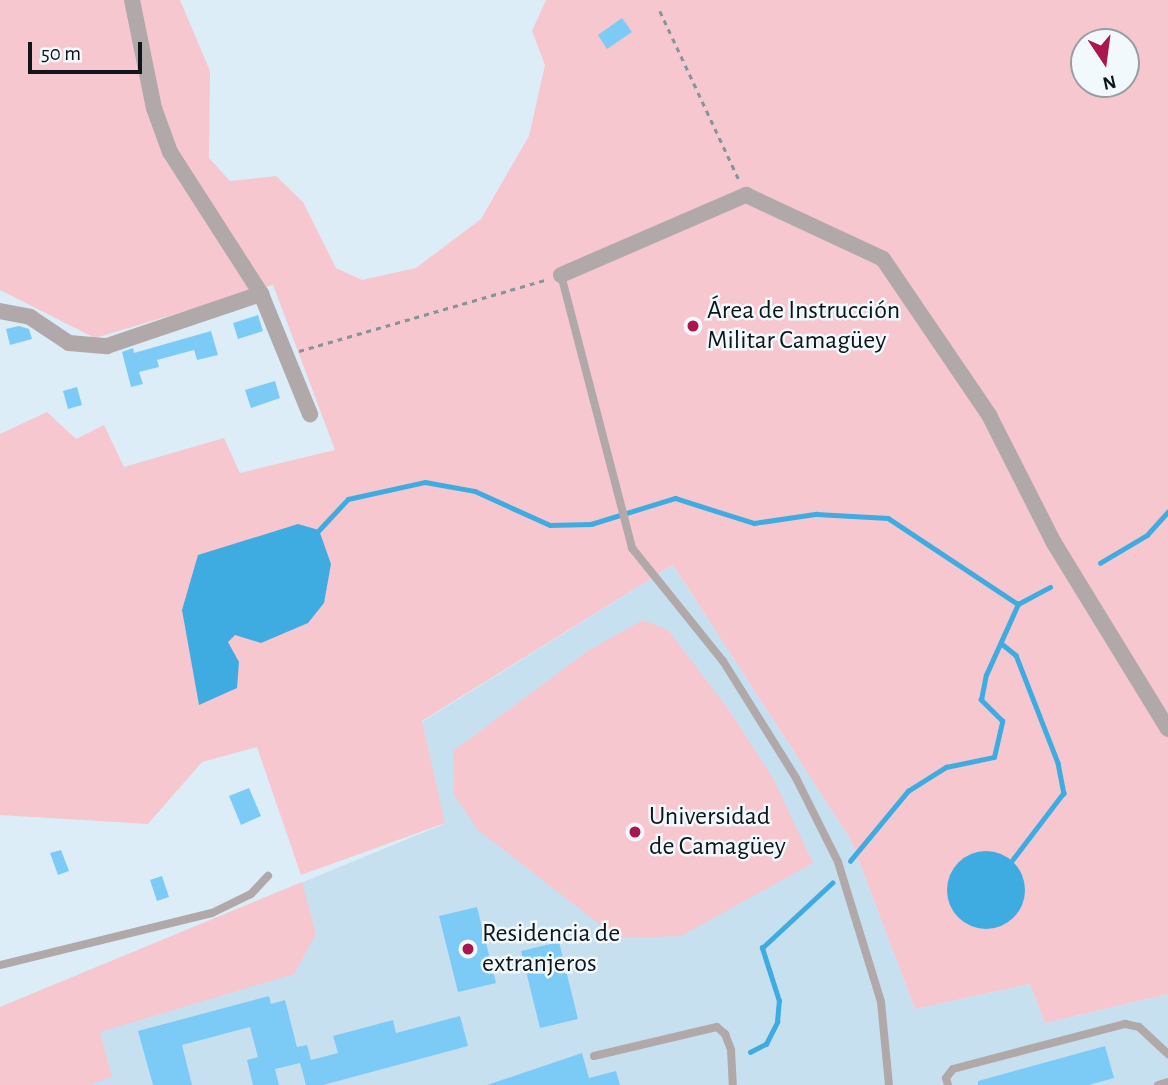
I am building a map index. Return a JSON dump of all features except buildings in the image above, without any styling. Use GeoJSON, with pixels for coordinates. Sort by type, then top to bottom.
{"type":"FeatureCollection","features":[{"type":"Feature","properties":{"kind":"street"},"geometry":{"type":"LineString","coordinates":[[132,0],[154,108],[170,152],[261,294],[289,354],[310,414]]}},
{"type":"Feature","properties":{"kind":"street"},"geometry":{"type":"LineString","coordinates":[[561,275],[746,195],[883,259],[989,415],[1054,543],[1168,729]]}},
{"type":"Feature","properties":{"kind":"street"},"geometry":{"type":"LineString","coordinates":[[0,311],[30,317],[69,343],[107,346],[261,294]]}},
{"type":"Feature","properties":{"kind":"lane"},"geometry":{"type":"LineString","coordinates":[[561,275],[632,548],[723,661],[796,778],[838,862],[881,1002],[889,1085]]}},
{"type":"Feature","properties":{"kind":"lane"},"geometry":{"type":"LineString","coordinates":[[0,965],[212,913],[251,894],[268,876]]}},
{"type":"Feature","properties":{"kind":"lane"},"geometry":{"type":"LineString","coordinates":[[948,1085],[946,1078],[953,1069],[1125,1024],[1139,1027],[1168,1054]]}},
{"type":"Feature","properties":{"kind":"lane"},"geometry":{"type":"LineString","coordinates":[[594,1056],[717,1027],[725,1034],[731,1050],[733,1085]]}},
{"type":"Feature","properties":{"kind":"lane"},"geometry":{"type":"LineString","coordinates":[[1158,1085],[1168,1082]]}},
{"type":"Feature","properties":{"kind":"path"},"geometry":{"type":"LineString","coordinates":[[660,11],[746,195]]}},
{"type":"Feature","properties":{"kind":"path"},"geometry":{"type":"LineString","coordinates":[[289,354],[561,275]]}},
{"type":"Feature","properties":{"kind":"shaded area"},"geometry":{"type":"Polygon","coordinates":[[[0,0],[180,0],[210,71],[209,158],[230,181],[276,176],[303,202],[336,268],[362,280],[416,268],[481,219],[529,136],[545,65],[532,31],[546,0],[1168,0],[1168,994],[1045,1023],[1030,984],[915,1009],[851,840],[673,565],[422,721],[445,823],[301,875],[257,747],[202,762],[148,824],[0,815],[0,434],[47,412],[76,439],[104,425],[124,467],[224,438],[240,473],[335,450],[273,285],[95,338],[0,290],[0,0]]]}},
{"type":"Feature","properties":{"kind":"shaded area","name":"Universidad de Camagüey"},"geometry":{"type":"Polygon","coordinates":[[[673,565],[851,840],[915,1009],[1030,984],[1045,1023],[1168,994],[1168,1085],[0,1085],[0,1007],[444,824],[422,722],[673,565]]]}},
{"type":"Feature","properties":{"kind":"shaded area"},"geometry":{"type":"Polygon","coordinates":[[[643,620],[668,630],[729,710],[774,780],[813,863],[681,936],[617,938],[478,830],[454,795],[453,751],[589,650],[643,620]]]}},
{"type":"Feature","properties":{"kind":"shaded area"},"geometry":{"type":"Polygon","coordinates":[[[302,882],[316,934],[294,974],[100,1032],[112,1077],[89,1085],[0,1085],[0,1007],[302,882]]]}},
{"type":"Feature","properties":{"kind":"water"},"geometry":{"type":"Polygon","coordinates":[[[298,524],[319,530],[331,564],[324,603],[308,623],[261,643],[235,635],[228,642],[239,662],[237,688],[199,705],[182,610],[198,555],[298,524]]]}},
{"type":"Feature","properties":{"kind":"water"},"geometry":{"type":"Polygon","coordinates":[[[978,851],[994,851],[1008,857],[1019,868],[1025,882],[1025,898],[1019,912],[1008,923],[994,929],[978,929],[964,923],[953,912],[947,898],[947,882],[953,868],[964,857],[978,851]]]}},
{"type":"Feature","properties":{"kind":"waterway"},"geometry":{"type":"LineString","coordinates":[[319,530],[348,499],[425,482],[475,491],[550,525],[591,524],[675,498],[754,523],[816,514],[888,518],[1018,604]]}},
{"type":"Feature","properties":{"kind":"waterway"},"geometry":{"type":"LineString","coordinates":[[1100,563],[1147,535],[1168,512]]}},
{"type":"Feature","properties":{"kind":"waterway"},"geometry":{"type":"LineString","coordinates":[[850,861],[908,791],[946,767],[994,757],[1002,721],[981,700],[986,675],[1018,604],[1050,587]]}},
{"type":"Feature","properties":{"kind":"waterway"},"geometry":{"type":"LineString","coordinates":[[1001,643],[1016,655],[1058,763],[1064,793],[1013,860]]}},
{"type":"Feature","properties":{"kind":"waterway"},"geometry":{"type":"LineString","coordinates":[[750,1052],[766,1044],[777,1022],[779,1001],[762,948],[832,883]]}},
{"type":"Feature","properties":{"kind":"place","name":"Área de Instrucción Militar Camagüey"},"geometry":{"type":"Point","coordinates":[693,326]}},
{"type":"Feature","properties":{"kind":"place","name":"Universidad de Camagüey"},"geometry":{"type":"Point","coordinates":[635,832]}},
{"type":"Feature","properties":{"kind":"place","name":"Residencia de extranjeros"},"geometry":{"type":"Point","coordinates":[468,949]}}]}
